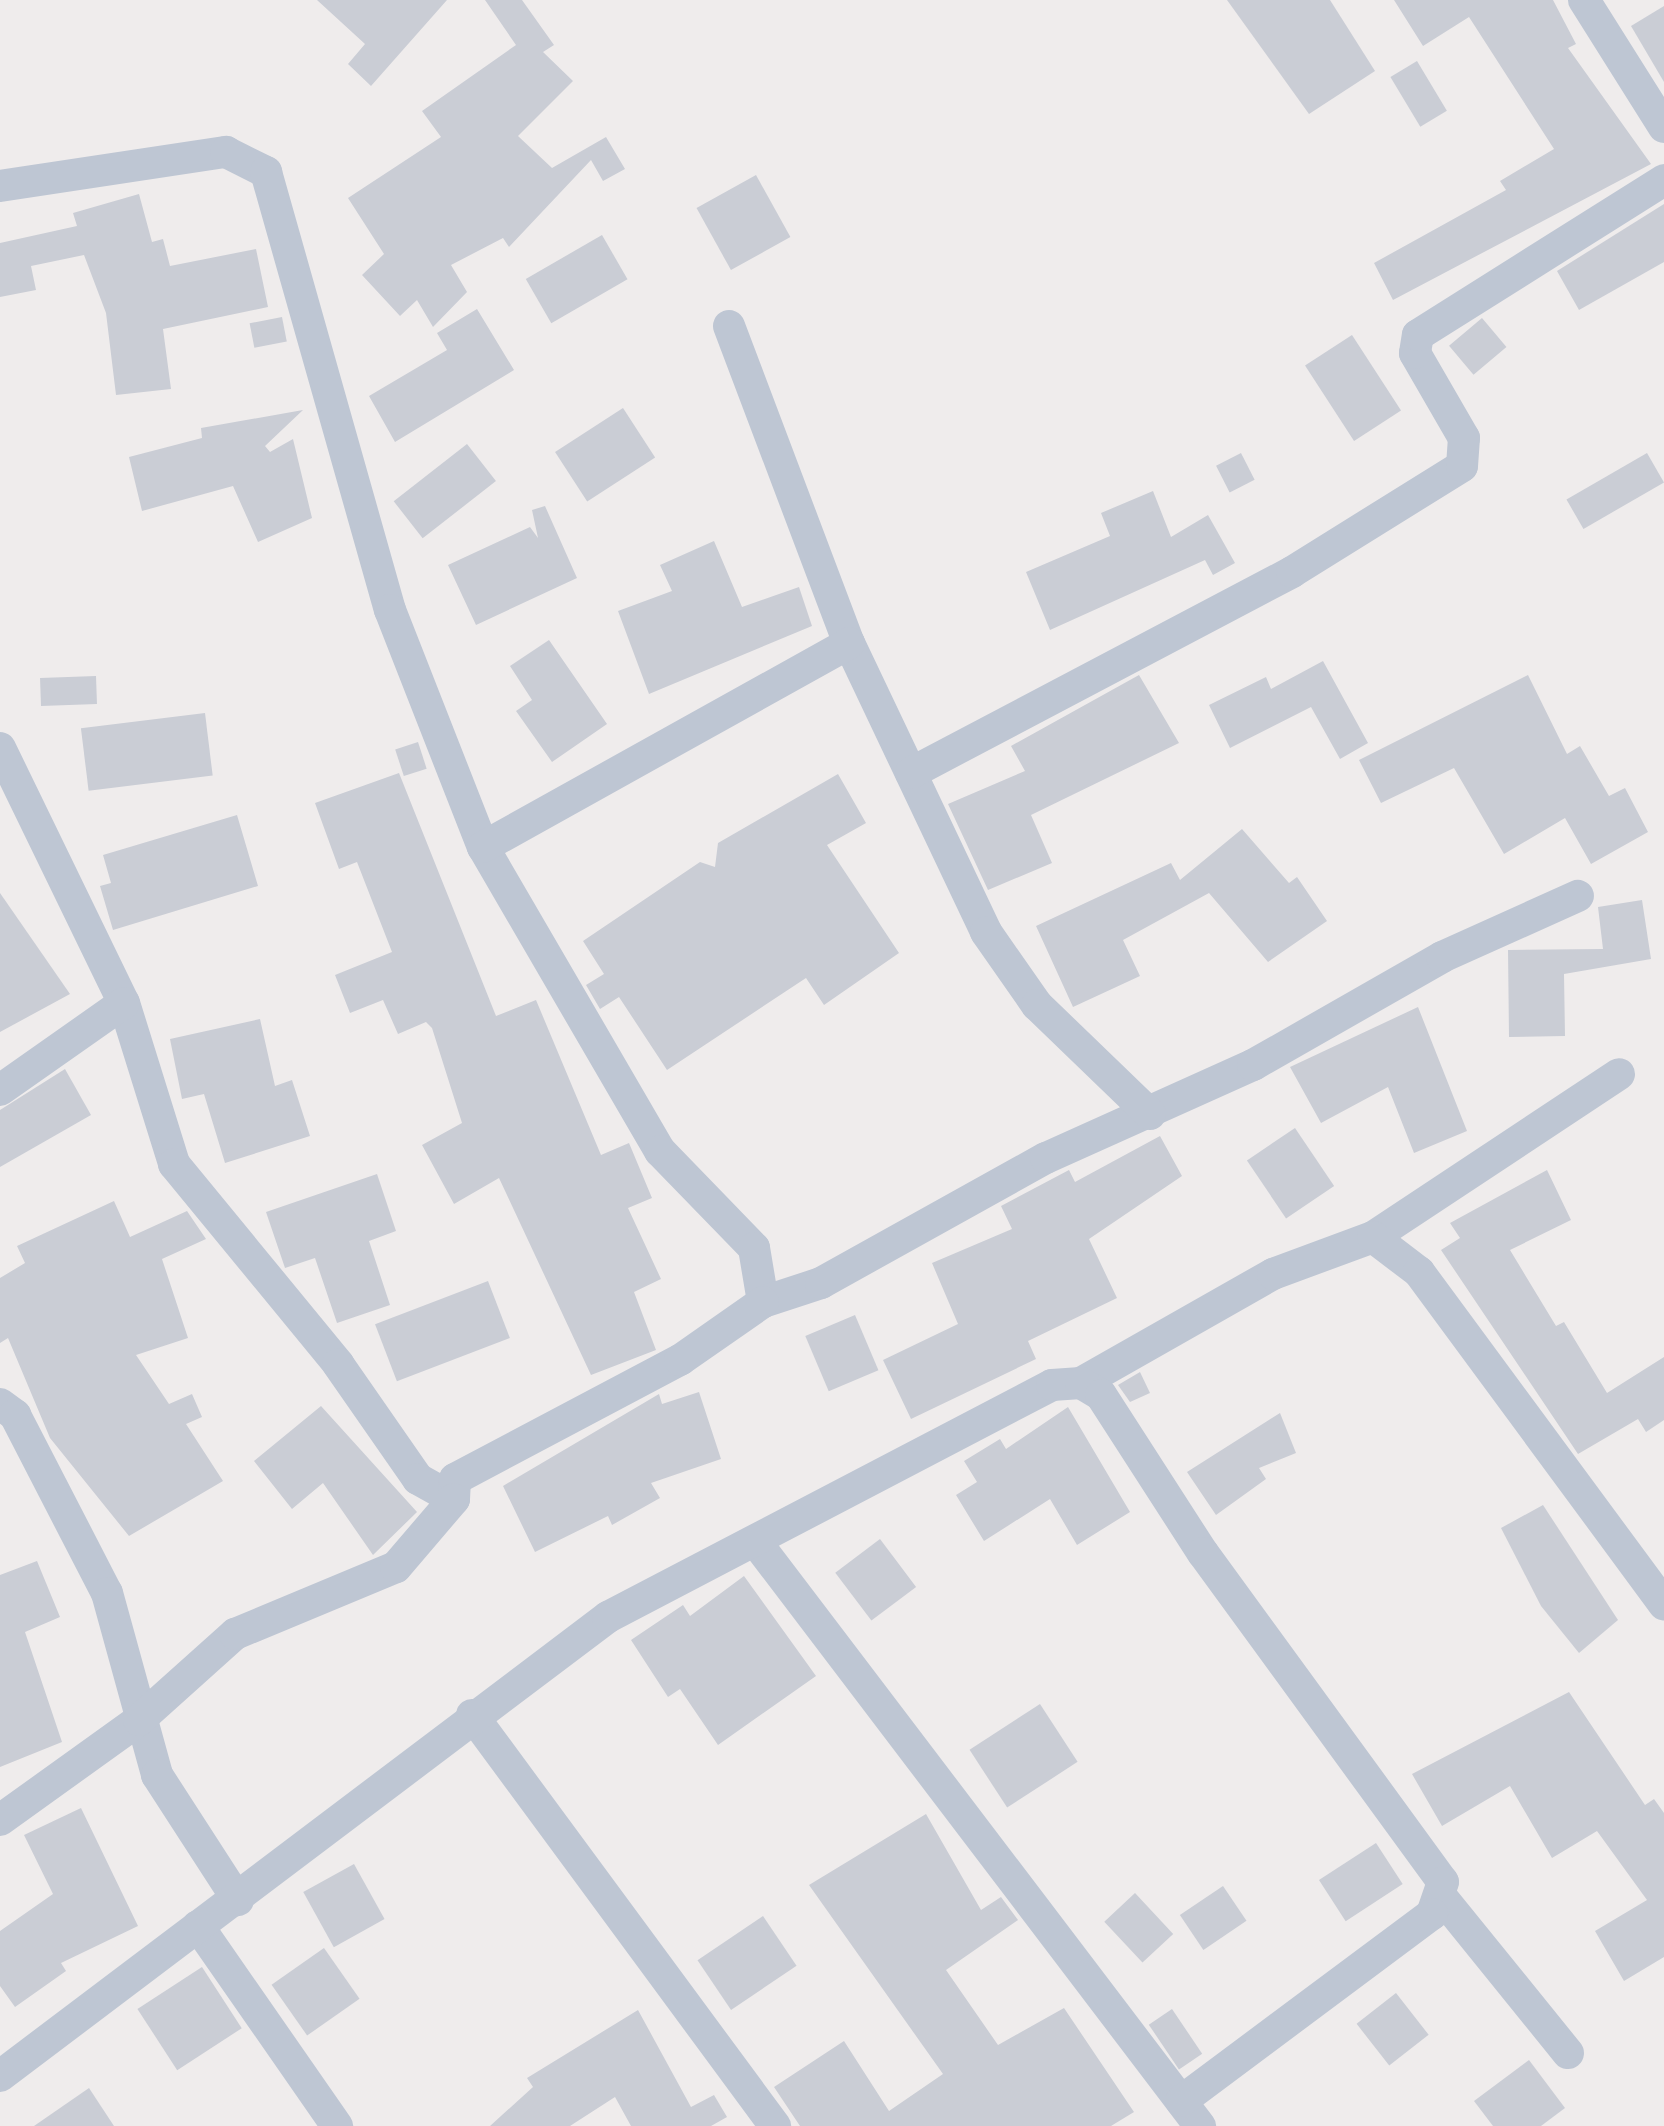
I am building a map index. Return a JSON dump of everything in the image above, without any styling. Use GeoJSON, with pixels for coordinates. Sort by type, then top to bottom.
{"type":"FeatureCollection","features":[{"type":"Feature","properties":{"kind":"street"},"geometry":{"type":"LineString","coordinates":[[1584,0],[1664,127]]}},
{"type":"Feature","properties":{"kind":"street"},"geometry":{"type":"LineString","coordinates":[[0,186],[226,152],[266,172],[390,610],[483,847],[660,1151],[754,1248],[762,1302]]}},
{"type":"Feature","properties":{"kind":"street"},"geometry":{"type":"LineString","coordinates":[[911,774],[1292,572],[1462,466],[1464,438],[1415,353],[1418,335],[1664,180]]}},
{"type":"Feature","properties":{"kind":"street"},"geometry":{"type":"LineString","coordinates":[[729,326],[849,643],[986,932],[1037,1005],[1150,1114]]}},
{"type":"Feature","properties":{"kind":"street"},"geometry":{"type":"LineString","coordinates":[[483,847],[849,643]]}},
{"type":"Feature","properties":{"kind":"street"},"geometry":{"type":"LineString","coordinates":[[0,748],[124,1004],[174,1164],[338,1364],[418,1479],[454,1499]]}},
{"type":"Feature","properties":{"kind":"street"},"geometry":{"type":"LineString","coordinates":[[0,1820],[139,1720],[235,1634],[396,1567],[454,1499],[455,1478],[680,1360],[762,1302],[821,1283],[1046,1158],[1150,1114],[1442,957],[1578,896]]}},
{"type":"Feature","properties":{"kind":"street"},"geometry":{"type":"LineString","coordinates":[[0,1090],[124,1004]]}},
{"type":"Feature","properties":{"kind":"street"},"geometry":{"type":"LineString","coordinates":[[0,2076],[238,1900],[472,1715],[608,1617],[1052,1385],[1081,1383],[1273,1274],[1373,1238],[1619,1074]]}},
{"type":"Feature","properties":{"kind":"street"},"geometry":{"type":"LineString","coordinates":[[1373,1238],[1419,1272],[1664,1604]]}},
{"type":"Feature","properties":{"kind":"street"},"geometry":{"type":"LineString","coordinates":[[1081,1383],[1101,1395],[1158,1488],[1443,1882],[1444,1900],[1568,2053]]}},
{"type":"Feature","properties":{"kind":"street"},"geometry":{"type":"LineString","coordinates":[[0,1404],[15,1415],[107,1593],[135,1670],[139,1720],[157,1775],[238,1900]]}},
{"type":"Feature","properties":{"kind":"street"},"geometry":{"type":"LineString","coordinates":[[756,1542],[1190,2114],[1444,1900]]}},
{"type":"Feature","properties":{"kind":"street"},"geometry":{"type":"LineString","coordinates":[[472,1715],[775,2126]]}},
{"type":"Feature","properties":{"kind":"street"},"geometry":{"type":"LineString","coordinates":[[198,1926],[337,2126]]}},
{"type":"Feature","properties":{"kind":"building"},"geometry":{"type":"Polygon","coordinates":[[[317,0],[447,0],[371,86],[348,64],[365,44],[317,0]]]}},
{"type":"Feature","properties":{"kind":"building"},"geometry":{"type":"Polygon","coordinates":[[[485,0],[522,0],[554,45],[543,52],[573,81],[518,136],[552,168],[606,137],[625,169],[603,181],[591,160],[509,247],[503,238],[451,265],[467,292],[433,327],[417,300],[400,316],[362,275],[384,254],[348,198],[441,137],[422,111],[516,45],[485,0]]]}},
{"type":"Feature","properties":{"kind":"building"},"geometry":{"type":"Polygon","coordinates":[[[1227,0],[1330,0],[1375,71],[1309,114],[1227,0]]]}},
{"type":"Feature","properties":{"kind":"building"},"geometry":{"type":"Polygon","coordinates":[[[1394,0],[1553,0],[1576,44],[1568,48],[1651,164],[1393,300],[1374,263],[1506,190],[1500,181],[1554,149],[1469,17],[1423,46],[1394,0]]]}},
{"type":"Feature","properties":{"kind":"building"},"geometry":{"type":"Polygon","coordinates":[[[1664,6],[1664,82],[1631,26],[1664,6]]]}},
{"type":"Feature","properties":{"kind":"building"},"geometry":{"type":"Polygon","coordinates":[[[1417,61],[1447,111],[1420,127],[1390,77],[1417,61]]]}},
{"type":"Feature","properties":{"kind":"building"},"geometry":{"type":"Polygon","coordinates":[[[756,175],[790,237],[731,270],[697,208],[756,175]]]}},
{"type":"Feature","properties":{"kind":"building"},"geometry":{"type":"Polygon","coordinates":[[[139,194],[152,242],[163,239],[170,266],[256,249],[268,307],[163,329],[171,389],[116,395],[106,313],[84,255],[31,266],[36,290],[0,297],[0,243],[77,226],[73,213],[139,194]]]}},
{"type":"Feature","properties":{"kind":"building"},"geometry":{"type":"Polygon","coordinates":[[[1664,204],[1664,262],[1579,310],[1557,271],[1664,204]]]}},
{"type":"Feature","properties":{"kind":"building"},"geometry":{"type":"Polygon","coordinates":[[[602,235],[628,279],[551,323],[526,279],[602,235]]]}},
{"type":"Feature","properties":{"kind":"building"},"geometry":{"type":"Polygon","coordinates":[[[477,309],[514,370],[395,442],[369,396],[447,350],[437,333],[477,309]]]}},
{"type":"Feature","properties":{"kind":"building"},"geometry":{"type":"Polygon","coordinates":[[[282,317],[287,342],[254,348],[250,323],[282,317]]]}},
{"type":"Feature","properties":{"kind":"building"},"geometry":{"type":"Polygon","coordinates":[[[1482,318],[1506,347],[1473,375],[1449,346],[1482,318]]]}},
{"type":"Feature","properties":{"kind":"building"},"geometry":{"type":"Polygon","coordinates":[[[1352,335],[1401,410],[1354,441],[1305,365],[1352,335]]]}},
{"type":"Feature","properties":{"kind":"building"},"geometry":{"type":"Polygon","coordinates":[[[623,408],[655,457],[587,502],[555,452],[623,408]]]}},
{"type":"Feature","properties":{"kind":"building"},"geometry":{"type":"Polygon","coordinates":[[[303,410],[265,446],[270,452],[293,439],[312,518],[258,542],[233,486],[142,511],[129,457],[202,438],[201,428],[303,410]]]}},
{"type":"Feature","properties":{"kind":"building"},"geometry":{"type":"Polygon","coordinates":[[[467,444],[496,481],[423,538],[394,501],[467,444]]]}},
{"type":"Feature","properties":{"kind":"building"},"geometry":{"type":"Polygon","coordinates":[[[1241,453],[1255,480],[1230,492],[1216,466],[1241,453]]]}},
{"type":"Feature","properties":{"kind":"building"},"geometry":{"type":"Polygon","coordinates":[[[1647,453],[1664,482],[1583,529],[1566,500],[1647,453]]]}},
{"type":"Feature","properties":{"kind":"building"},"geometry":{"type":"Polygon","coordinates":[[[1153,491],[1171,537],[1208,515],[1235,563],[1213,575],[1205,560],[1050,630],[1026,572],[1110,536],[1101,513],[1153,491]]]}},
{"type":"Feature","properties":{"kind":"building"},"geometry":{"type":"Polygon","coordinates":[[[545,506],[577,578],[476,625],[448,565],[530,527],[538,538],[532,510],[545,506]]]}},
{"type":"Feature","properties":{"kind":"building"},"geometry":{"type":"Polygon","coordinates":[[[714,541],[742,607],[799,587],[812,626],[649,694],[618,611],[672,591],[660,565],[714,541]]]}},
{"type":"Feature","properties":{"kind":"building"},"geometry":{"type":"Polygon","coordinates":[[[549,640],[607,724],[552,762],[516,711],[532,700],[510,666],[549,640]]]}},
{"type":"Feature","properties":{"kind":"building"},"geometry":{"type":"Polygon","coordinates":[[[1323,661],[1368,743],[1340,759],[1311,707],[1230,748],[1209,705],[1266,677],[1271,689],[1323,661]]]}},
{"type":"Feature","properties":{"kind":"building"},"geometry":{"type":"Polygon","coordinates":[[[1139,675],[1179,743],[1031,815],[1052,863],[988,890],[948,804],[1025,771],[1011,746],[1139,675]]]}},
{"type":"Feature","properties":{"kind":"building"},"geometry":{"type":"Polygon","coordinates":[[[1528,675],[1567,754],[1580,746],[1609,796],[1625,788],[1648,832],[1591,864],[1565,818],[1504,854],[1454,768],[1381,803],[1359,760],[1528,675]]]}},
{"type":"Feature","properties":{"kind":"building"},"geometry":{"type":"Polygon","coordinates":[[[96,676],[97,704],[41,706],[40,678],[96,676]]]}},
{"type":"Feature","properties":{"kind":"building"},"geometry":{"type":"Polygon","coordinates":[[[205,713],[213,776],[89,791],[81,728],[205,713]]]}},
{"type":"Feature","properties":{"kind":"building"},"geometry":{"type":"Polygon","coordinates":[[[418,742],[427,769],[404,776],[395,749],[418,742]]]}},
{"type":"Feature","properties":{"kind":"building"},"geometry":{"type":"Polygon","coordinates":[[[399,773],[496,1016],[536,1000],[601,1155],[629,1143],[652,1198],[628,1208],[661,1279],[634,1292],[656,1350],[591,1375],[499,1178],[454,1204],[422,1145],[462,1123],[432,1028],[426,1022],[398,1034],[383,1000],[350,1013],[335,975],[392,952],[357,862],[339,869],[315,803],[399,773]]]}},
{"type":"Feature","properties":{"kind":"building"},"geometry":{"type":"Polygon","coordinates":[[[838,774],[866,823],[827,845],[899,953],[824,1005],[806,978],[667,1070],[619,997],[600,1009],[586,985],[604,974],[583,941],[700,862],[715,867],[718,843],[838,774]]]}},
{"type":"Feature","properties":{"kind":"building"},"geometry":{"type":"Polygon","coordinates":[[[237,815],[258,886],[113,930],[100,886],[111,883],[103,855],[237,815]]]}},
{"type":"Feature","properties":{"kind":"building"},"geometry":{"type":"Polygon","coordinates":[[[1242,829],[1289,883],[1297,877],[1327,921],[1268,962],[1209,893],[1123,940],[1140,976],[1073,1007],[1036,926],[1171,863],[1180,880],[1242,829]]]}},
{"type":"Feature","properties":{"kind":"building"},"geometry":{"type":"Polygon","coordinates":[[[0,893],[70,994],[0,1032],[0,893]]]}},
{"type":"Feature","properties":{"kind":"building"},"geometry":{"type":"Polygon","coordinates":[[[1642,900],[1651,959],[1564,974],[1565,1036],[1509,1037],[1508,950],[1603,949],[1598,907],[1642,900]]]}},
{"type":"Feature","properties":{"kind":"building"},"geometry":{"type":"Polygon","coordinates":[[[1418,1007],[1467,1131],[1414,1153],[1388,1087],[1321,1123],[1290,1067],[1418,1007]]]}},
{"type":"Feature","properties":{"kind":"building"},"geometry":{"type":"Polygon","coordinates":[[[260,1019],[275,1086],[292,1080],[310,1136],[225,1163],[204,1094],[182,1099],[170,1039],[260,1019]]]}},
{"type":"Feature","properties":{"kind":"building"},"geometry":{"type":"Polygon","coordinates":[[[65,1069],[91,1115],[0,1167],[0,1110],[65,1069]]]}},
{"type":"Feature","properties":{"kind":"building"},"geometry":{"type":"Polygon","coordinates":[[[1295,1128],[1334,1186],[1286,1218],[1247,1160],[1295,1128]]]}},
{"type":"Feature","properties":{"kind":"building"},"geometry":{"type":"Polygon","coordinates":[[[1160,1136],[1182,1176],[1089,1239],[1117,1298],[1028,1341],[1036,1359],[911,1419],[883,1360],[958,1324],[932,1263],[1012,1229],[1001,1206],[1069,1170],[1075,1182],[1160,1136]]]}},
{"type":"Feature","properties":{"kind":"building"},"geometry":{"type":"Polygon","coordinates":[[[1547,1170],[1571,1220],[1510,1250],[1556,1326],[1564,1322],[1607,1393],[1664,1357],[1664,1420],[1646,1432],[1638,1419],[1578,1454],[1441,1250],[1460,1238],[1450,1223],[1547,1170]]]}},
{"type":"Feature","properties":{"kind":"building"},"geometry":{"type":"Polygon","coordinates":[[[377,1174],[396,1231],[369,1241],[390,1305],[337,1323],[315,1258],[285,1268],[266,1212],[377,1174]]]}},
{"type":"Feature","properties":{"kind":"building"},"geometry":{"type":"Polygon","coordinates":[[[114,1201],[130,1237],[187,1211],[206,1239],[162,1259],[188,1338],[136,1355],[169,1404],[192,1394],[202,1417],[186,1424],[223,1481],[129,1536],[50,1438],[8,1338],[0,1343],[0,1278],[25,1263],[17,1246],[114,1201]]]}},
{"type":"Feature","properties":{"kind":"building"},"geometry":{"type":"Polygon","coordinates":[[[488,1281],[510,1338],[397,1381],[375,1324],[488,1281]]]}},
{"type":"Feature","properties":{"kind":"building"},"geometry":{"type":"Polygon","coordinates":[[[855,1315],[878,1370],[829,1391],[805,1336],[855,1315]]]}},
{"type":"Feature","properties":{"kind":"building"},"geometry":{"type":"Polygon","coordinates":[[[1140,1372],[1150,1393],[1130,1402],[1118,1385],[1140,1372]]]}},
{"type":"Feature","properties":{"kind":"building"},"geometry":{"type":"Polygon","coordinates":[[[699,1392],[721,1459],[651,1483],[660,1498],[612,1525],[608,1516],[535,1552],[503,1486],[659,1394],[662,1404],[699,1392]]]}},
{"type":"Feature","properties":{"kind":"building"},"geometry":{"type":"Polygon","coordinates":[[[321,1406],[417,1512],[373,1555],[323,1483],[292,1509],[254,1461],[321,1406]]]}},
{"type":"Feature","properties":{"kind":"building"},"geometry":{"type":"Polygon","coordinates":[[[1068,1407],[1130,1512],[1077,1545],[1050,1499],[984,1541],[956,1495],[977,1482],[964,1461],[1000,1439],[1006,1449],[1068,1407]]]}},
{"type":"Feature","properties":{"kind":"building"},"geometry":{"type":"Polygon","coordinates":[[[1280,1413],[1296,1453],[1259,1468],[1266,1479],[1216,1515],[1187,1472],[1280,1413]]]}},
{"type":"Feature","properties":{"kind":"building"},"geometry":{"type":"Polygon","coordinates":[[[1543,1505],[1618,1620],[1579,1653],[1541,1606],[1501,1528],[1543,1505]]]}},
{"type":"Feature","properties":{"kind":"building"},"geometry":{"type":"Polygon","coordinates":[[[880,1539],[916,1587],[871,1621],[835,1573],[880,1539]]]}},
{"type":"Feature","properties":{"kind":"building"},"geometry":{"type":"Polygon","coordinates":[[[37,1561],[60,1617],[25,1632],[62,1742],[0,1767],[0,1575],[37,1561]]]}},
{"type":"Feature","properties":{"kind":"building"},"geometry":{"type":"Polygon","coordinates":[[[744,1576],[816,1676],[718,1745],[680,1689],[668,1697],[631,1640],[683,1605],[690,1616],[744,1576]]]}},
{"type":"Feature","properties":{"kind":"building"},"geometry":{"type":"Polygon","coordinates":[[[1569,1692],[1645,1805],[1654,1799],[1664,1813],[1664,1957],[1624,1981],[1595,1931],[1647,1900],[1597,1831],[1552,1858],[1510,1786],[1442,1826],[1412,1774],[1569,1692]]]}},
{"type":"Feature","properties":{"kind":"building"},"geometry":{"type":"Polygon","coordinates":[[[1040,1704],[1078,1762],[1007,1808],[970,1750],[1040,1704]]]}},
{"type":"Feature","properties":{"kind":"building"},"geometry":{"type":"Polygon","coordinates":[[[81,1808],[138,1926],[61,1963],[66,1971],[15,2007],[0,1986],[0,1931],[53,1894],[24,1835],[81,1808]]]}},
{"type":"Feature","properties":{"kind":"building"},"geometry":{"type":"Polygon","coordinates":[[[926,1814],[981,1910],[1001,1897],[1018,1920],[946,1970],[998,2045],[1064,2008],[1134,2112],[1111,2126],[800,2126],[774,2087],[844,2041],[889,2111],[943,2074],[809,1885],[926,1814]]]}},
{"type":"Feature","properties":{"kind":"building"},"geometry":{"type":"Polygon","coordinates":[[[1376,1843],[1403,1884],[1346,1921],[1319,1880],[1376,1843]]]}},
{"type":"Feature","properties":{"kind":"building"},"geometry":{"type":"Polygon","coordinates":[[[354,1864],[385,1919],[334,1947],[303,1892],[354,1864]]]}},
{"type":"Feature","properties":{"kind":"building"},"geometry":{"type":"Polygon","coordinates":[[[1223,1886],[1246,1921],[1203,1950],[1180,1915],[1223,1886]]]}},
{"type":"Feature","properties":{"kind":"building"},"geometry":{"type":"Polygon","coordinates":[[[1135,1893],[1173,1934],[1142,1963],[1104,1922],[1135,1893]]]}},
{"type":"Feature","properties":{"kind":"building"},"geometry":{"type":"Polygon","coordinates":[[[763,1916],[797,1966],[731,2010],[698,1960],[763,1916]]]}},
{"type":"Feature","properties":{"kind":"building"},"geometry":{"type":"Polygon","coordinates":[[[324,1948],[360,1999],[307,2035],[272,1985],[324,1948]]]}},
{"type":"Feature","properties":{"kind":"building"},"geometry":{"type":"Polygon","coordinates":[[[202,1967],[242,2028],[177,2070],[137,2009],[202,1967]]]}},
{"type":"Feature","properties":{"kind":"building"},"geometry":{"type":"Polygon","coordinates":[[[1396,1993],[1429,2035],[1389,2066],[1357,2024],[1396,1993]]]}},
{"type":"Feature","properties":{"kind":"building"},"geometry":{"type":"Polygon","coordinates":[[[1172,2009],[1202,2054],[1179,2069],[1149,2025],[1172,2009]]]}},
{"type":"Feature","properties":{"kind":"building"},"geometry":{"type":"Polygon","coordinates":[[[638,2010],[691,2107],[714,2095],[727,2117],[711,2126],[631,2126],[615,2097],[570,2126],[490,2126],[533,2087],[527,2078],[638,2010]]]}},
{"type":"Feature","properties":{"kind":"building"},"geometry":{"type":"Polygon","coordinates":[[[1529,2060],[1565,2108],[1541,2126],[1493,2126],[1474,2101],[1529,2060]]]}},
{"type":"Feature","properties":{"kind":"building"},"geometry":{"type":"Polygon","coordinates":[[[89,2088],[114,2126],[34,2126],[89,2088]]]}}]}
